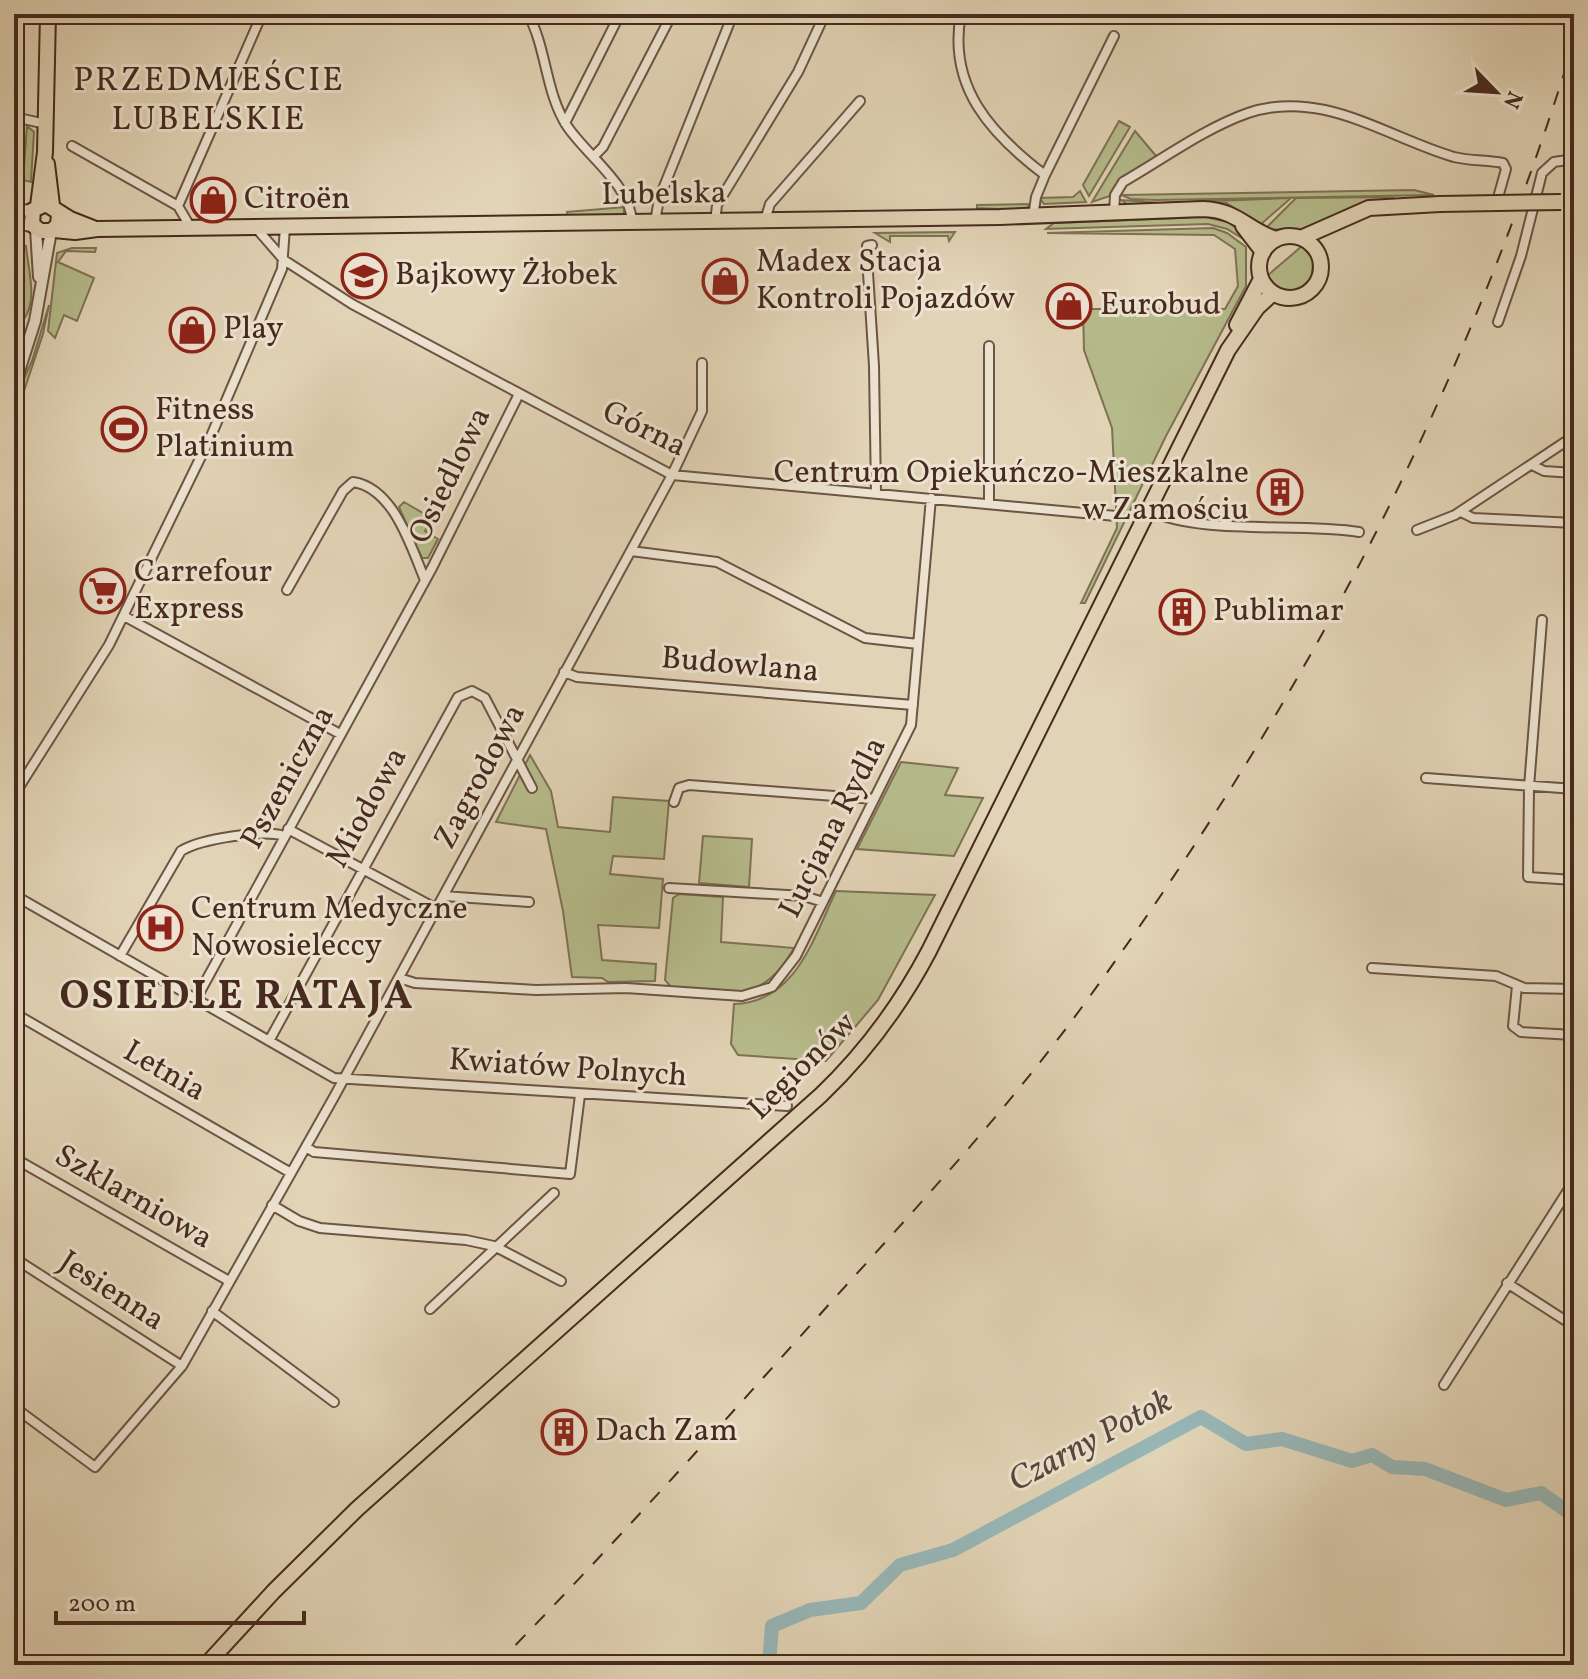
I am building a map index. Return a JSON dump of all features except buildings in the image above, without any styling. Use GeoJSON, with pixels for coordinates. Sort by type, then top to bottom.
{"type":"FeatureCollection","features":[{"type":"Feature","properties":{"kind":"main road"},"geometry":{"type":"LineString","coordinates":[[44,229],[48,14]]}},
{"type":"Feature","properties":{"kind":"main road"},"geometry":{"type":"LineString","coordinates":[[1301,238],[1316,249],[1321,268],[1314,287],[1292,299],[1273,293],[1261,279],[1259,266],[1263,252],[1276,239],[1301,238],[1354,213],[1440,204],[1567,202]]}},
{"type":"Feature","properties":{"kind":"main road"},"geometry":{"type":"LineString","coordinates":[[1316,249],[1322,238],[1337,228],[1391,207]]}},
{"type":"Feature","properties":{"kind":"main road"},"geometry":{"type":"LineString","coordinates":[[44,229],[46,209]]}},
{"type":"Feature","properties":{"kind":"main road","name":"Lubelska"},"geometry":{"type":"LineString","coordinates":[[46,209],[97,229]]}},
{"type":"Feature","properties":{"kind":"main road","name":"Lubelska"},"geometry":{"type":"LineString","coordinates":[[44,229],[75,232],[97,229],[1033,217],[1203,209],[1231,214],[1276,239]]}},
{"type":"Feature","properties":{"kind":"main road"},"geometry":{"type":"LineString","coordinates":[[1231,214],[1263,252]]}},
{"type":"Feature","properties":{"kind":"main road","name":"Legionów"},"geometry":{"type":"LineString","coordinates":[[206,1665],[339,1526],[821,1095],[872,1042],[901,1001],[929,951],[1261,279]]}},
{"type":"Feature","properties":{"kind":"main road","name":"Legionów"},"geometry":{"type":"LineString","coordinates":[[1228,350],[1257,308],[1273,293]]}},
{"type":"Feature","properties":{"kind":"street"},"geometry":{"type":"LineString","coordinates":[[178,206],[262,14]]}},
{"type":"Feature","properties":{"kind":"street"},"geometry":{"type":"LineString","coordinates":[[565,123],[620,14]]}},
{"type":"Feature","properties":{"kind":"street"},"geometry":{"type":"LineString","coordinates":[[594,156],[603,147],[672,14]]}},
{"type":"Feature","properties":{"kind":"street"},"geometry":{"type":"LineString","coordinates":[[655,223],[659,199],[733,14]]}},
{"type":"Feature","properties":{"kind":"street"},"geometry":{"type":"LineString","coordinates":[[715,222],[717,205],[798,72],[825,14]]}},
{"type":"Feature","properties":{"kind":"street"},"geometry":{"type":"LineString","coordinates":[[961,14],[959,53],[971,93],[1001,141],[1045,175]]}},
{"type":"Feature","properties":{"kind":"street"},"geometry":{"type":"LineString","coordinates":[[530,15],[554,98],[565,123],[628,203],[632,223]]}},
{"type":"Feature","properties":{"kind":"street"},"geometry":{"type":"LineString","coordinates":[[1033,217],[1036,197],[1045,175],[1114,36]]}},
{"type":"Feature","properties":{"kind":"street"},"geometry":{"type":"LineString","coordinates":[[765,221],[770,204],[860,101]]}},
{"type":"Feature","properties":{"kind":"street"},"geometry":{"type":"LineString","coordinates":[[1114,213],[1116,192],[1123,182],[1236,118],[1263,109],[1294,105],[1340,113],[1454,157],[1503,163],[1505,175],[1499,194]]}},
{"type":"Feature","properties":{"kind":"street"},"geometry":{"type":"LineString","coordinates":[[14,117],[46,124]]}},
{"type":"Feature","properties":{"kind":"street"},"geometry":{"type":"LineString","coordinates":[[72,146],[178,206],[187,217],[191,229]]}},
{"type":"Feature","properties":{"kind":"street"},"geometry":{"type":"LineString","coordinates":[[1498,322],[1521,256],[1542,173],[1554,162],[1574,159]]}},
{"type":"Feature","properties":{"kind":"street","name":"Lubelska"},"geometry":{"type":"LineString","coordinates":[[14,211],[46,209]]}},
{"type":"Feature","properties":{"kind":"street","name":"Lubelska"},"geometry":{"type":"LineString","coordinates":[[14,222],[44,229]]}},
{"type":"Feature","properties":{"kind":"street"},"geometry":{"type":"LineString","coordinates":[[14,795],[87,683],[124,616],[219,419],[284,260],[285,227]]}},
{"type":"Feature","properties":{"kind":"street","name":"Górna"},"geometry":{"type":"LineString","coordinates":[[256,228],[284,260],[352,304],[672,475],[1116,516]]}},
{"type":"Feature","properties":{"kind":"street"},"geometry":{"type":"LineString","coordinates":[[14,387],[33,331],[40,291],[44,229]]}},
{"type":"Feature","properties":{"kind":"street"},"geometry":{"type":"LineString","coordinates":[[872,245],[867,246],[870,340],[874,366],[876,493]]}},
{"type":"Feature","properties":{"kind":"street"},"geometry":{"type":"LineString","coordinates":[[989,346],[989,503]]}},
{"type":"Feature","properties":{"kind":"street","name":"Zagrodowa"},"geometry":{"type":"LineString","coordinates":[[14,1407],[95,1467],[182,1366],[345,1077],[672,475],[702,411],[702,363]]}},
{"type":"Feature","properties":{"kind":"street","name":"Osiedlowa"},"geometry":{"type":"LineString","coordinates":[[425,580],[519,394]]}},
{"type":"Feature","properties":{"kind":"street"},"geometry":{"type":"LineString","coordinates":[[1417,530],[1461,512],[1574,436]]}},
{"type":"Feature","properties":{"kind":"street"},"geometry":{"type":"LineString","coordinates":[[1532,465],[1544,471],[1574,473]]}},
{"type":"Feature","properties":{"kind":"street"},"geometry":{"type":"LineString","coordinates":[[287,590],[343,491],[353,482],[380,496],[392,509],[425,580]]}},
{"type":"Feature","properties":{"kind":"street","name":"Lucjana Rydla"},"geometry":{"type":"LineString","coordinates":[[399,978],[415,983],[475,987],[742,996],[763,992],[780,980],[791,965],[910,729],[931,498]]}},
{"type":"Feature","properties":{"kind":"street"},"geometry":{"type":"LineString","coordinates":[[1148,510],[1166,518],[1236,526],[1359,532]]}},
{"type":"Feature","properties":{"kind":"street"},"geometry":{"type":"LineString","coordinates":[[1461,512],[1473,518],[1574,523]]}},
{"type":"Feature","properties":{"kind":"street"},"geometry":{"type":"LineString","coordinates":[[631,551],[717,562],[865,638],[918,644]]}},
{"type":"Feature","properties":{"kind":"street","name":"Pszeniczna"},"geometry":{"type":"LineString","coordinates":[[196,999],[425,580]]}},
{"type":"Feature","properties":{"kind":"street"},"geometry":{"type":"LineString","coordinates":[[124,616],[340,734]]}},
{"type":"Feature","properties":{"kind":"street"},"geometry":{"type":"LineString","coordinates":[[1542,620],[1529,787],[1528,877],[1574,880]]}},
{"type":"Feature","properties":{"kind":"street","name":"Budowlana"},"geometry":{"type":"LineString","coordinates":[[564,672],[592,679],[913,705]]}},
{"type":"Feature","properties":{"kind":"street","name":"Miodowa"},"geometry":{"type":"LineString","coordinates":[[269,1041],[453,703],[472,691],[485,698],[517,760]]}},
{"type":"Feature","properties":{"kind":"street"},"geometry":{"type":"LineString","coordinates":[[517,760],[532,788]]}},
{"type":"Feature","properties":{"kind":"street"},"geometry":{"type":"LineString","coordinates":[[1426,778],[1574,789]]}},
{"type":"Feature","properties":{"kind":"street"},"geometry":{"type":"LineString","coordinates":[[674,802],[679,788],[689,785],[874,799]]}},
{"type":"Feature","properties":{"kind":"street"},"geometry":{"type":"LineString","coordinates":[[120,956],[181,851],[195,845],[266,832],[286,832],[362,868],[437,909]]}},
{"type":"Feature","properties":{"kind":"street"},"geometry":{"type":"LineString","coordinates":[[669,888],[804,896],[823,902]]}},
{"type":"Feature","properties":{"kind":"street","name":"Kwiatów Polnych"},"geometry":{"type":"LineString","coordinates":[[14,895],[334,1078],[787,1106]]}},
{"type":"Feature","properties":{"kind":"street"},"geometry":{"type":"LineString","coordinates":[[444,896],[529,902]]}},
{"type":"Feature","properties":{"kind":"street"},"geometry":{"type":"LineString","coordinates":[[1372,968],[1496,976],[1517,986],[1574,989]]}},
{"type":"Feature","properties":{"kind":"street"},"geometry":{"type":"LineString","coordinates":[[1517,986],[1513,1026],[1521,1032],[1574,1035]]}},
{"type":"Feature","properties":{"kind":"street","name":"Letnia"},"geometry":{"type":"LineString","coordinates":[[14,1013],[291,1173]]}},
{"type":"Feature","properties":{"kind":"street"},"geometry":{"type":"LineString","coordinates":[[306,1147],[314,1152],[570,1174],[580,1095]]}},
{"type":"Feature","properties":{"kind":"street","name":"Szklarniowa"},"geometry":{"type":"LineString","coordinates":[[14,1158],[229,1281]]}},
{"type":"Feature","properties":{"kind":"street"},"geometry":{"type":"LineString","coordinates":[[1444,1385],[1574,1181]]}},
{"type":"Feature","properties":{"kind":"street"},"geometry":{"type":"LineString","coordinates":[[430,1309],[554,1193]]}},
{"type":"Feature","properties":{"kind":"street"},"geometry":{"type":"LineString","coordinates":[[272,1205],[299,1221],[320,1228],[466,1240],[494,1246],[561,1281]]}},
{"type":"Feature","properties":{"kind":"street","name":"Jesienna"},"geometry":{"type":"LineString","coordinates":[[14,1258],[182,1366]]}},
{"type":"Feature","properties":{"kind":"street"},"geometry":{"type":"LineString","coordinates":[[1507,1283],[1574,1326]]}},
{"type":"Feature","properties":{"kind":"street"},"geometry":{"type":"LineString","coordinates":[[212,1311],[334,1402]]}},
{"type":"Feature","properties":{"kind":"green space"},"geometry":{"type":"Polygon","coordinates":[[[1119,121],[1130,127],[1089,196],[1083,185],[1119,121]]]}},
{"type":"Feature","properties":{"kind":"green space"},"geometry":{"type":"Polygon","coordinates":[[[27,126],[34,132],[31,182],[23,180],[27,126]]]}},
{"type":"Feature","properties":{"kind":"green space"},"geometry":{"type":"Polygon","coordinates":[[[1135,131],[1157,157],[1120,179],[1110,196],[1092,202],[1135,131]]]}},
{"type":"Feature","properties":{"kind":"green space"},"geometry":{"type":"Polygon","coordinates":[[[1414,190],[1434,195],[1156,200],[1131,199],[1121,195],[1414,190]]]}},
{"type":"Feature","properties":{"kind":"green space"},"geometry":{"type":"Polygon","coordinates":[[[1080,191],[1086,202],[1044,204],[1039,198],[1073,197],[1080,191]]]}},
{"type":"Feature","properties":{"kind":"green space"},"geometry":{"type":"Polygon","coordinates":[[[1394,197],[1351,208],[1304,231],[1265,229],[1296,198],[1394,197]]]}},
{"type":"Feature","properties":{"kind":"green space"},"geometry":{"type":"Polygon","coordinates":[[[1291,198],[1260,225],[1225,202],[1130,206],[1121,200],[1162,203],[1291,198]]]}},
{"type":"Feature","properties":{"kind":"green space"},"geometry":{"type":"Polygon","coordinates":[[[1031,204],[1025,210],[977,208],[977,205],[1031,204]]]}},
{"type":"Feature","properties":{"kind":"green space"},"geometry":{"type":"Polygon","coordinates":[[[625,207],[623,216],[568,217],[567,212],[625,207]]]}},
{"type":"Feature","properties":{"kind":"green space"},"geometry":{"type":"Polygon","coordinates":[[[1205,217],[1228,222],[1248,237],[1245,240],[1227,229],[1208,224],[1046,229],[1054,223],[1205,217]]]}},
{"type":"Feature","properties":{"kind":"green space"},"geometry":{"type":"Polygon","coordinates":[[[1213,228],[1227,233],[1246,247],[1246,286],[1166,436],[1085,603],[1081,603],[1117,528],[1112,428],[1084,350],[1083,309],[1225,309],[1238,286],[1235,249],[1214,235],[1047,233],[1213,228]]]}},
{"type":"Feature","properties":{"kind":"green space"},"geometry":{"type":"Polygon","coordinates":[[[955,232],[949,241],[948,236],[890,236],[890,242],[875,233],[955,232]]]}},
{"type":"Feature","properties":{"kind":"green space"},"geometry":{"type":"Polygon","coordinates":[[[14,238],[26,246],[30,274],[30,303],[24,319],[14,319],[14,274],[22,250],[14,247],[14,238]]]}},
{"type":"Feature","properties":{"kind":"green space"},"geometry":{"type":"Polygon","coordinates":[[[1302,246],[1313,259],[1312,278],[1297,291],[1278,289],[1267,276],[1302,246]]]}},
{"type":"Feature","properties":{"kind":"green space"},"geometry":{"type":"Polygon","coordinates":[[[72,248],[96,248],[95,252],[66,251],[58,262],[94,278],[77,321],[64,315],[55,338],[48,331],[57,253],[72,248]]]}},
{"type":"Feature","properties":{"kind":"green space"},"geometry":{"type":"Polygon","coordinates":[[[49,305],[43,334],[20,403],[14,401],[32,361],[49,305]]]}},
{"type":"Feature","properties":{"kind":"green space"},"geometry":{"type":"Polygon","coordinates":[[[404,502],[433,519],[425,531],[438,539],[428,558],[422,558],[399,507],[404,502]]]}},
{"type":"Feature","properties":{"kind":"green space"},"geometry":{"type":"Polygon","coordinates":[[[530,755],[551,791],[558,827],[610,832],[613,797],[669,801],[664,859],[613,856],[610,874],[663,879],[659,928],[598,925],[602,960],[656,964],[655,981],[608,982],[602,978],[572,977],[563,911],[546,829],[496,822],[530,755]]]}},
{"type":"Feature","properties":{"kind":"green space"},"geometry":{"type":"Polygon","coordinates":[[[901,762],[958,768],[945,795],[983,798],[954,856],[857,849],[901,762]]]}},
{"type":"Feature","properties":{"kind":"green space"},"geometry":{"type":"Polygon","coordinates":[[[703,836],[752,839],[749,887],[699,883],[703,836]]]}},
{"type":"Feature","properties":{"kind":"green space"},"geometry":{"type":"Polygon","coordinates":[[[836,891],[935,895],[878,1000],[826,1061],[738,1055],[731,1044],[734,1004],[755,1001],[787,980],[810,947],[836,891]]]}},
{"type":"Feature","properties":{"kind":"green space"},"geometry":{"type":"Polygon","coordinates":[[[679,894],[723,897],[721,942],[794,948],[782,967],[756,987],[727,992],[671,987],[665,980],[673,898],[679,894]]]}},
{"type":"Feature","properties":{"kind":"waterway","name":"Czarny Potok"},"geometry":{"type":"LineString","coordinates":[[769,1665],[772,1626],[810,1610],[861,1603],[900,1565],[953,1550],[1201,1417],[1246,1444],[1282,1439],[1352,1461],[1372,1455],[1392,1467],[1425,1469],[1506,1500],[1541,1493],[1574,1516]]}},
{"type":"Feature","properties":{"kind":"railway"},"geometry":{"type":"LineString","coordinates":[[496,1665],[666,1485],[961,1157],[1053,1046],[1162,894],[1236,780],[1305,664],[1369,546],[1428,425],[1482,301],[1574,42]]}},
{"type":"Feature","properties":{"kind":"place","name":"Citroën"},"geometry":{"type":"Point","coordinates":[213,200]}},
{"type":"Feature","properties":{"kind":"place","name":"Bajkowy Żłobek"},"geometry":{"type":"Point","coordinates":[364,276]}},
{"type":"Feature","properties":{"kind":"place","name":"Madex Stacja Kontroli Pojazdów"},"geometry":{"type":"Point","coordinates":[725,281]}},
{"type":"Feature","properties":{"kind":"place","name":"Eurobud"},"geometry":{"type":"Point","coordinates":[1069,306]}},
{"type":"Feature","properties":{"kind":"place","name":"Play"},"geometry":{"type":"Point","coordinates":[192,330]}},
{"type":"Feature","properties":{"kind":"place","name":"Fitness Platinium"},"geometry":{"type":"Point","coordinates":[124,429]}},
{"type":"Feature","properties":{"kind":"place","name":"Centrum Opiekuńczo-Mieszkalne w Zamościu"},"geometry":{"type":"Point","coordinates":[1280,492]}},
{"type":"Feature","properties":{"kind":"place","name":"Carrefour Express"},"geometry":{"type":"Point","coordinates":[103,591]}},
{"type":"Feature","properties":{"kind":"place","name":"Publimar"},"geometry":{"type":"Point","coordinates":[1182,612]}},
{"type":"Feature","properties":{"kind":"place","name":"Centrum Medyczne Nowosieleccy"},"geometry":{"type":"Point","coordinates":[160,928]}},
{"type":"Feature","properties":{"kind":"place","name":"Dach Zam"},"geometry":{"type":"Point","coordinates":[564,1432]}},
{"type":"Feature","properties":{"kind":"district","name":"PRZEDMIEŚCIE LUBELSKIE"},"geometry":{"type":"Point","coordinates":[209,100]}},
{"type":"Feature","properties":{"kind":"district","name":"OSIEDLE RATAJA"},"geometry":{"type":"Point","coordinates":[237,998]}}]}
